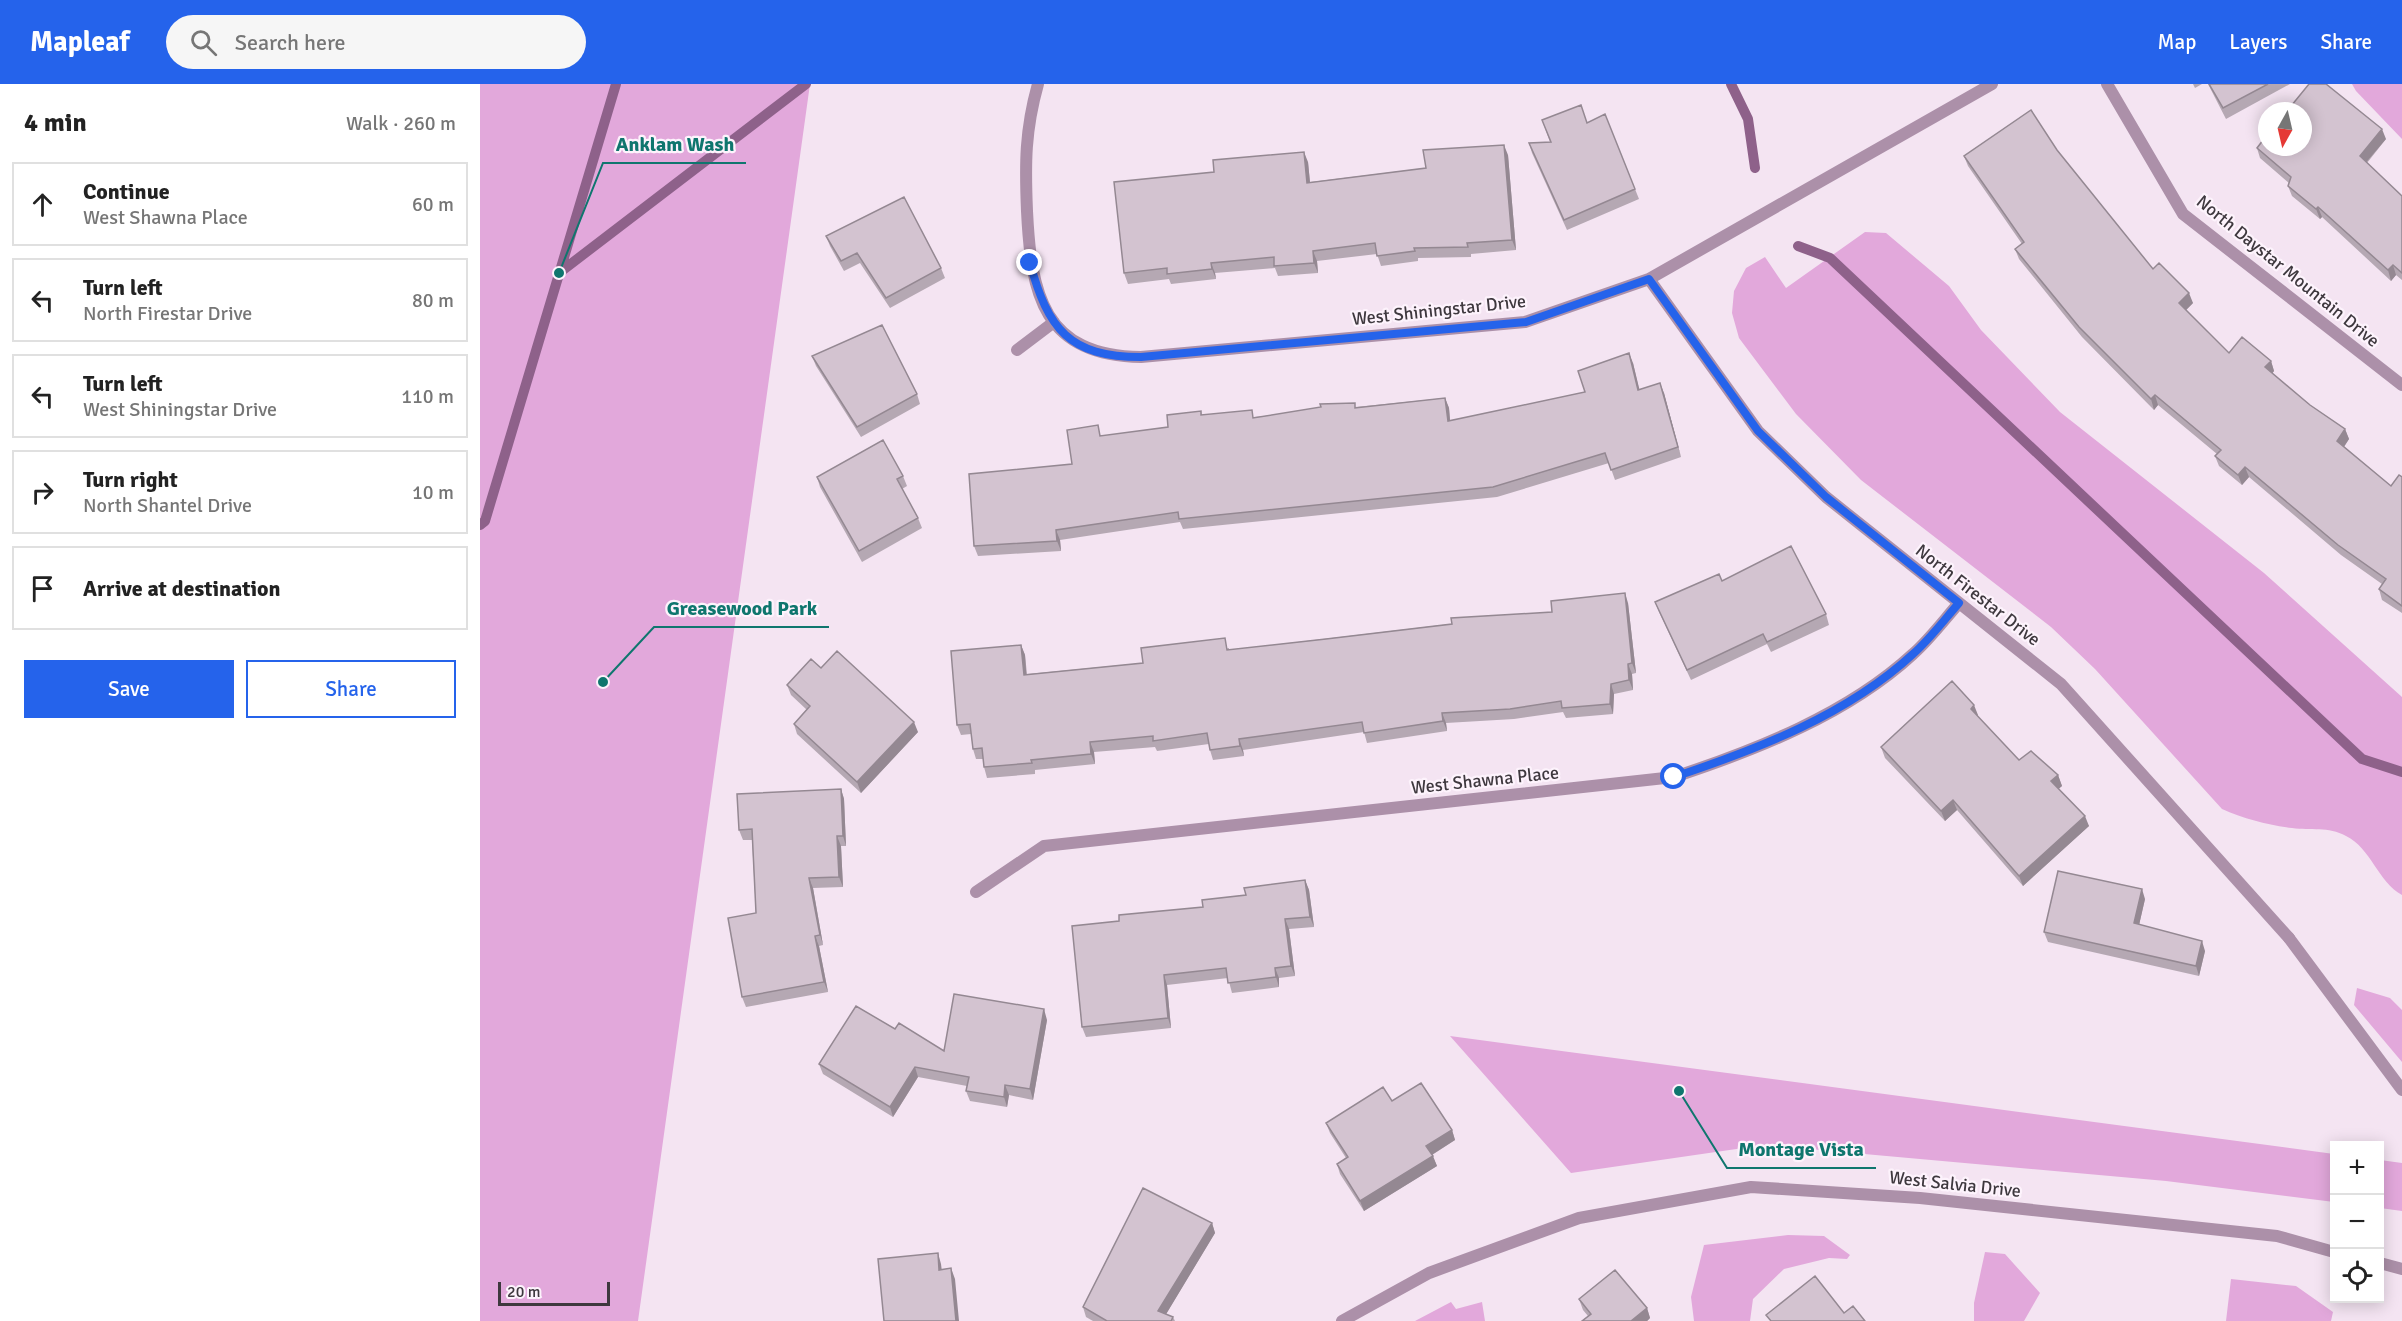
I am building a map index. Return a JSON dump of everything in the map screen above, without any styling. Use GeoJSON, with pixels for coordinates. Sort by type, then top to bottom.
{"type":"FeatureCollection","features":[{"type":"Feature","properties":{"kind":"street"},"geometry":{"type":"LineString","coordinates":[[1017,350],[1056,325],[1040,300],[1030,263],[1025,151],[1038,84]]}},
{"type":"Feature","properties":{"kind":"street","name":"West Shiningstar Drive"},"geometry":{"type":"LineString","coordinates":[[1056,325],[1083,348],[1113,357],[1141,357],[1526,322],[1649,279],[1992,84]]}},
{"type":"Feature","properties":{"kind":"street","name":"North Daystar Mountain Drive"},"geometry":{"type":"LineString","coordinates":[[2107,84],[2183,214],[2402,385]]}},
{"type":"Feature","properties":{"kind":"street","name":"North Firestar Drive"},"geometry":{"type":"LineString","coordinates":[[1649,279],[1758,431],[1826,497],[2061,684],[2289,938],[2402,1090]]}},
{"type":"Feature","properties":{"kind":"street","name":"West Shawna Place"},"geometry":{"type":"LineString","coordinates":[[976,892],[1044,846],[1674,777],[1749,752],[1850,701],[1913,654],[1959,603]]}},
{"type":"Feature","properties":{"kind":"street","name":"West Salvia Drive"},"geometry":{"type":"LineString","coordinates":[[1342,1321],[1429,1274],[1579,1218],[1751,1186],[1920,1198],[2277,1236],[2330,1251]]}},
{"type":"Feature","properties":{"kind":"street"},"geometry":{"type":"LineString","coordinates":[[2384,1264],[2402,1269]]}},
{"type":"Feature","properties":{"kind":"shaded area"},"geometry":{"type":"Polygon","coordinates":[[[480,84],[810,84],[638,1321],[480,1321],[480,84]]]}},
{"type":"Feature","properties":{"kind":"shaded area"},"geometry":{"type":"Polygon","coordinates":[[[2352,84],[2402,84],[2402,139],[2356,91],[2352,84]]]}},
{"type":"Feature","properties":{"kind":"shaded area"},"geometry":{"type":"Polygon","coordinates":[[[1865,232],[1886,233],[1949,286],[1981,330],[2060,412],[2264,573],[2402,697],[2402,895],[2387,882],[2362,848],[2346,836],[2326,830],[2283,827],[2248,819],[2222,809],[2095,669],[2051,627],[1861,480],[1796,414],[1739,338],[1732,313],[1734,291],[1746,268],[1765,257],[1786,288],[1865,232]]]}},
{"type":"Feature","properties":{"kind":"shaded area"},"geometry":{"type":"Polygon","coordinates":[[[2357,988],[2390,998],[2402,1010],[2402,1062],[2354,1005],[2357,988]]]}},
{"type":"Feature","properties":{"kind":"shaded area"},"geometry":{"type":"Polygon","coordinates":[[[1450,1036],[2330,1153],[2330,1202],[2166,1181],[1764,1145],[1571,1173],[1450,1036]]]}},
{"type":"Feature","properties":{"kind":"shaded area"},"geometry":{"type":"Polygon","coordinates":[[[2384,1161],[2402,1163],[2402,1211],[2384,1209],[2384,1161]]]}},
{"type":"Feature","properties":{"kind":"shaded area"},"geometry":{"type":"Polygon","coordinates":[[[1788,1235],[1824,1236],[1850,1255],[1847,1259],[1829,1258],[1784,1269],[1753,1299],[1750,1321],[1694,1321],[1691,1297],[1704,1245],[1788,1235]]]}},
{"type":"Feature","properties":{"kind":"shaded area"},"geometry":{"type":"Polygon","coordinates":[[[1985,1252],[2005,1254],[2040,1293],[2024,1321],[1974,1321],[1974,1303],[1985,1252]]]}},
{"type":"Feature","properties":{"kind":"shaded area"},"geometry":{"type":"Polygon","coordinates":[[[2231,1279],[2296,1286],[2333,1312],[2331,1321],[2226,1321],[2231,1279]]]}},
{"type":"Feature","properties":{"kind":"shaded area"},"geometry":{"type":"Polygon","coordinates":[[[1451,1302],[1456,1309],[1482,1302],[1485,1321],[1415,1321],[1451,1302]]]}},
{"type":"Feature","properties":{"kind":"building"},"geometry":{"type":"Polygon","coordinates":[[[2209,84],[2268,84],[2223,108],[2209,84]]]}},
{"type":"Feature","properties":{"kind":"building"},"geometry":{"type":"Polygon","coordinates":[[[2309,84],[2326,84],[2382,129],[2360,156],[2402,196],[2402,273],[2393,265],[2388,270],[2318,207],[2316,209],[2288,186],[2291,177],[2266,156],[2312,156],[2312,102],[2294,102],[2309,84]]]}},
{"type":"Feature","properties":{"kind":"building"},"geometry":{"type":"Polygon","coordinates":[[[1581,105],[1587,123],[1605,114],[1635,189],[1564,220],[1529,143],[1551,142],[1542,120],[1581,105]]]}},
{"type":"Feature","properties":{"kind":"building"},"geometry":{"type":"Polygon","coordinates":[[[2031,110],[2057,150],[2153,269],[2159,263],[2189,293],[2179,303],[2229,353],[2242,337],[2271,361],[2265,367],[2310,405],[2345,429],[2337,441],[2391,486],[2399,475],[2402,477],[2402,606],[2379,589],[2386,579],[2338,545],[2245,467],[2238,475],[2215,456],[2221,450],[2155,395],[2151,399],[2079,327],[2015,249],[2024,242],[1964,156],[2031,110]]]}},
{"type":"Feature","properties":{"kind":"building"},"geometry":{"type":"Polygon","coordinates":[[[1504,145],[1512,240],[1467,243],[1468,247],[1414,248],[1415,251],[1377,256],[1375,243],[1313,251],[1314,263],[1274,266],[1274,257],[1211,263],[1212,269],[1167,274],[1167,268],[1124,273],[1114,182],[1214,172],[1213,160],[1304,152],[1307,183],[1426,168],[1423,150],[1504,145]]]}},
{"type":"Feature","properties":{"kind":"building"},"geometry":{"type":"Polygon","coordinates":[[[904,197],[941,268],[886,298],[857,253],[841,261],[826,236],[904,197]]]}},
{"type":"Feature","properties":{"kind":"building"},"geometry":{"type":"Polygon","coordinates":[[[882,325],[917,394],[857,427],[812,356],[882,325]]]}},
{"type":"Feature","properties":{"kind":"building"},"geometry":{"type":"Polygon","coordinates":[[[1629,353],[1638,390],[1660,383],[1678,447],[1611,470],[1605,453],[1493,487],[1179,519],[1178,512],[1056,530],[1057,541],[974,546],[969,474],[1072,464],[1067,430],[1098,425],[1100,436],[1168,427],[1167,415],[1201,411],[1201,415],[1252,410],[1253,418],[1321,407],[1320,404],[1355,403],[1355,408],[1445,398],[1448,421],[1585,392],[1578,371],[1629,353]]]}},
{"type":"Feature","properties":{"kind":"building"},"geometry":{"type":"Polygon","coordinates":[[[883,440],[903,476],[897,479],[918,518],[859,551],[817,477],[883,440]]]}},
{"type":"Feature","properties":{"kind":"building"},"geometry":{"type":"Polygon","coordinates":[[[1791,546],[1826,614],[1767,642],[1763,634],[1687,670],[1655,602],[1719,574],[1722,581],[1791,546]]]}},
{"type":"Feature","properties":{"kind":"building"},"geometry":{"type":"Polygon","coordinates":[[[1625,593],[1632,663],[1628,664],[1629,680],[1611,684],[1610,704],[1562,708],[1561,701],[1510,709],[1442,713],[1443,721],[1364,733],[1362,722],[1239,739],[1240,746],[1210,750],[1207,733],[1153,741],[1153,736],[1090,742],[1091,754],[1031,760],[1032,763],[984,767],[982,748],[973,749],[970,724],[957,725],[951,651],[1021,645],[1024,675],[1143,663],[1141,648],[1225,638],[1227,650],[1326,639],[1452,624],[1451,618],[1552,612],[1551,601],[1625,593]]]}},
{"type":"Feature","properties":{"kind":"building"},"geometry":{"type":"Polygon","coordinates":[[[837,651],[914,722],[857,782],[794,724],[810,706],[787,685],[811,659],[821,668],[837,651]]]}},
{"type":"Feature","properties":{"kind":"building"},"geometry":{"type":"Polygon","coordinates":[[[1952,681],[1974,705],[1971,709],[2019,760],[2031,751],[2058,775],[2051,781],[2085,816],[2019,876],[1953,800],[1941,811],[1881,747],[1952,681]]]}},
{"type":"Feature","properties":{"kind":"building"},"geometry":{"type":"Polygon","coordinates":[[[841,789],[843,836],[837,836],[839,877],[809,878],[820,935],[815,936],[824,982],[742,997],[728,918],[756,913],[752,829],[739,830],[737,794],[841,789]]]}},
{"type":"Feature","properties":{"kind":"building"},"geometry":{"type":"Polygon","coordinates":[[[2058,871],[2142,889],[2134,923],[2202,941],[2196,966],[2044,932],[2058,871]]]}},
{"type":"Feature","properties":{"kind":"building"},"geometry":{"type":"Polygon","coordinates":[[[1305,880],[1310,917],[1285,919],[1291,966],[1275,968],[1276,977],[1228,983],[1226,968],[1164,975],[1168,1018],[1082,1027],[1072,926],[1119,921],[1119,915],[1203,907],[1202,900],[1246,895],[1244,888],[1305,880]]]}},
{"type":"Feature","properties":{"kind":"building"},"geometry":{"type":"Polygon","coordinates":[[[954,994],[1044,1009],[1030,1089],[1005,1085],[1004,1097],[966,1091],[969,1077],[915,1067],[890,1107],[819,1064],[856,1006],[895,1029],[899,1023],[944,1051],[954,994]]]}},
{"type":"Feature","properties":{"kind":"building"},"geometry":{"type":"Polygon","coordinates":[[[1421,1083],[1452,1130],[1426,1146],[1433,1156],[1360,1201],[1337,1164],[1348,1157],[1326,1123],[1383,1087],[1392,1101],[1421,1083]]]}},
{"type":"Feature","properties":{"kind":"building"},"geometry":{"type":"Polygon","coordinates":[[[1143,1188],[1212,1223],[1158,1311],[1173,1317],[1171,1321],[1107,1321],[1083,1307],[1143,1188]]]}},
{"type":"Feature","properties":{"kind":"building"},"geometry":{"type":"Polygon","coordinates":[[[938,1253],[939,1270],[951,1268],[956,1321],[884,1321],[878,1259],[938,1253]]]}},
{"type":"Feature","properties":{"kind":"building"},"geometry":{"type":"Polygon","coordinates":[[[1615,1270],[1647,1308],[1631,1321],[1582,1321],[1591,1314],[1579,1299],[1615,1270]]]}},
{"type":"Feature","properties":{"kind":"building"},"geometry":{"type":"Polygon","coordinates":[[[1815,1276],[1844,1313],[1853,1306],[1865,1321],[1771,1321],[1766,1315],[1815,1276]]]}},
{"type":"Feature","properties":{"kind":"waterway"},"geometry":{"type":"LineString","coordinates":[[480,525],[485,521],[616,84]]}},
{"type":"Feature","properties":{"kind":"waterway"},"geometry":{"type":"LineString","coordinates":[[559,273],[806,84]]}},
{"type":"Feature","properties":{"kind":"waterway"},"geometry":{"type":"LineString","coordinates":[[1731,84],[1748,119],[1755,168]]}},
{"type":"Feature","properties":{"kind":"waterway"},"geometry":{"type":"LineString","coordinates":[[1798,246],[1830,258],[2362,759],[2402,772]]}},
{"type":"Feature","properties":{"kind":"place","name":"Anklam Wash"},"geometry":{"type":"Point","coordinates":[559,273]}},
{"type":"Feature","properties":{"kind":"place","name":"Greasewood Park"},"geometry":{"type":"Point","coordinates":[603,682]}},
{"type":"Feature","properties":{"kind":"place","name":"Montage Vista"},"geometry":{"type":"Point","coordinates":[1679,1091]}},
{"type":"Feature","properties":{"kind":"route"},"geometry":{"type":"LineString","coordinates":[[1030,263],[1040,300],[1057,328],[1083,348],[1113,357],[1141,357],[1526,322],[1649,279],[1758,431],[1826,497],[1959,603],[1913,654],[1850,701],[1749,752],[1674,777]]}}]}
